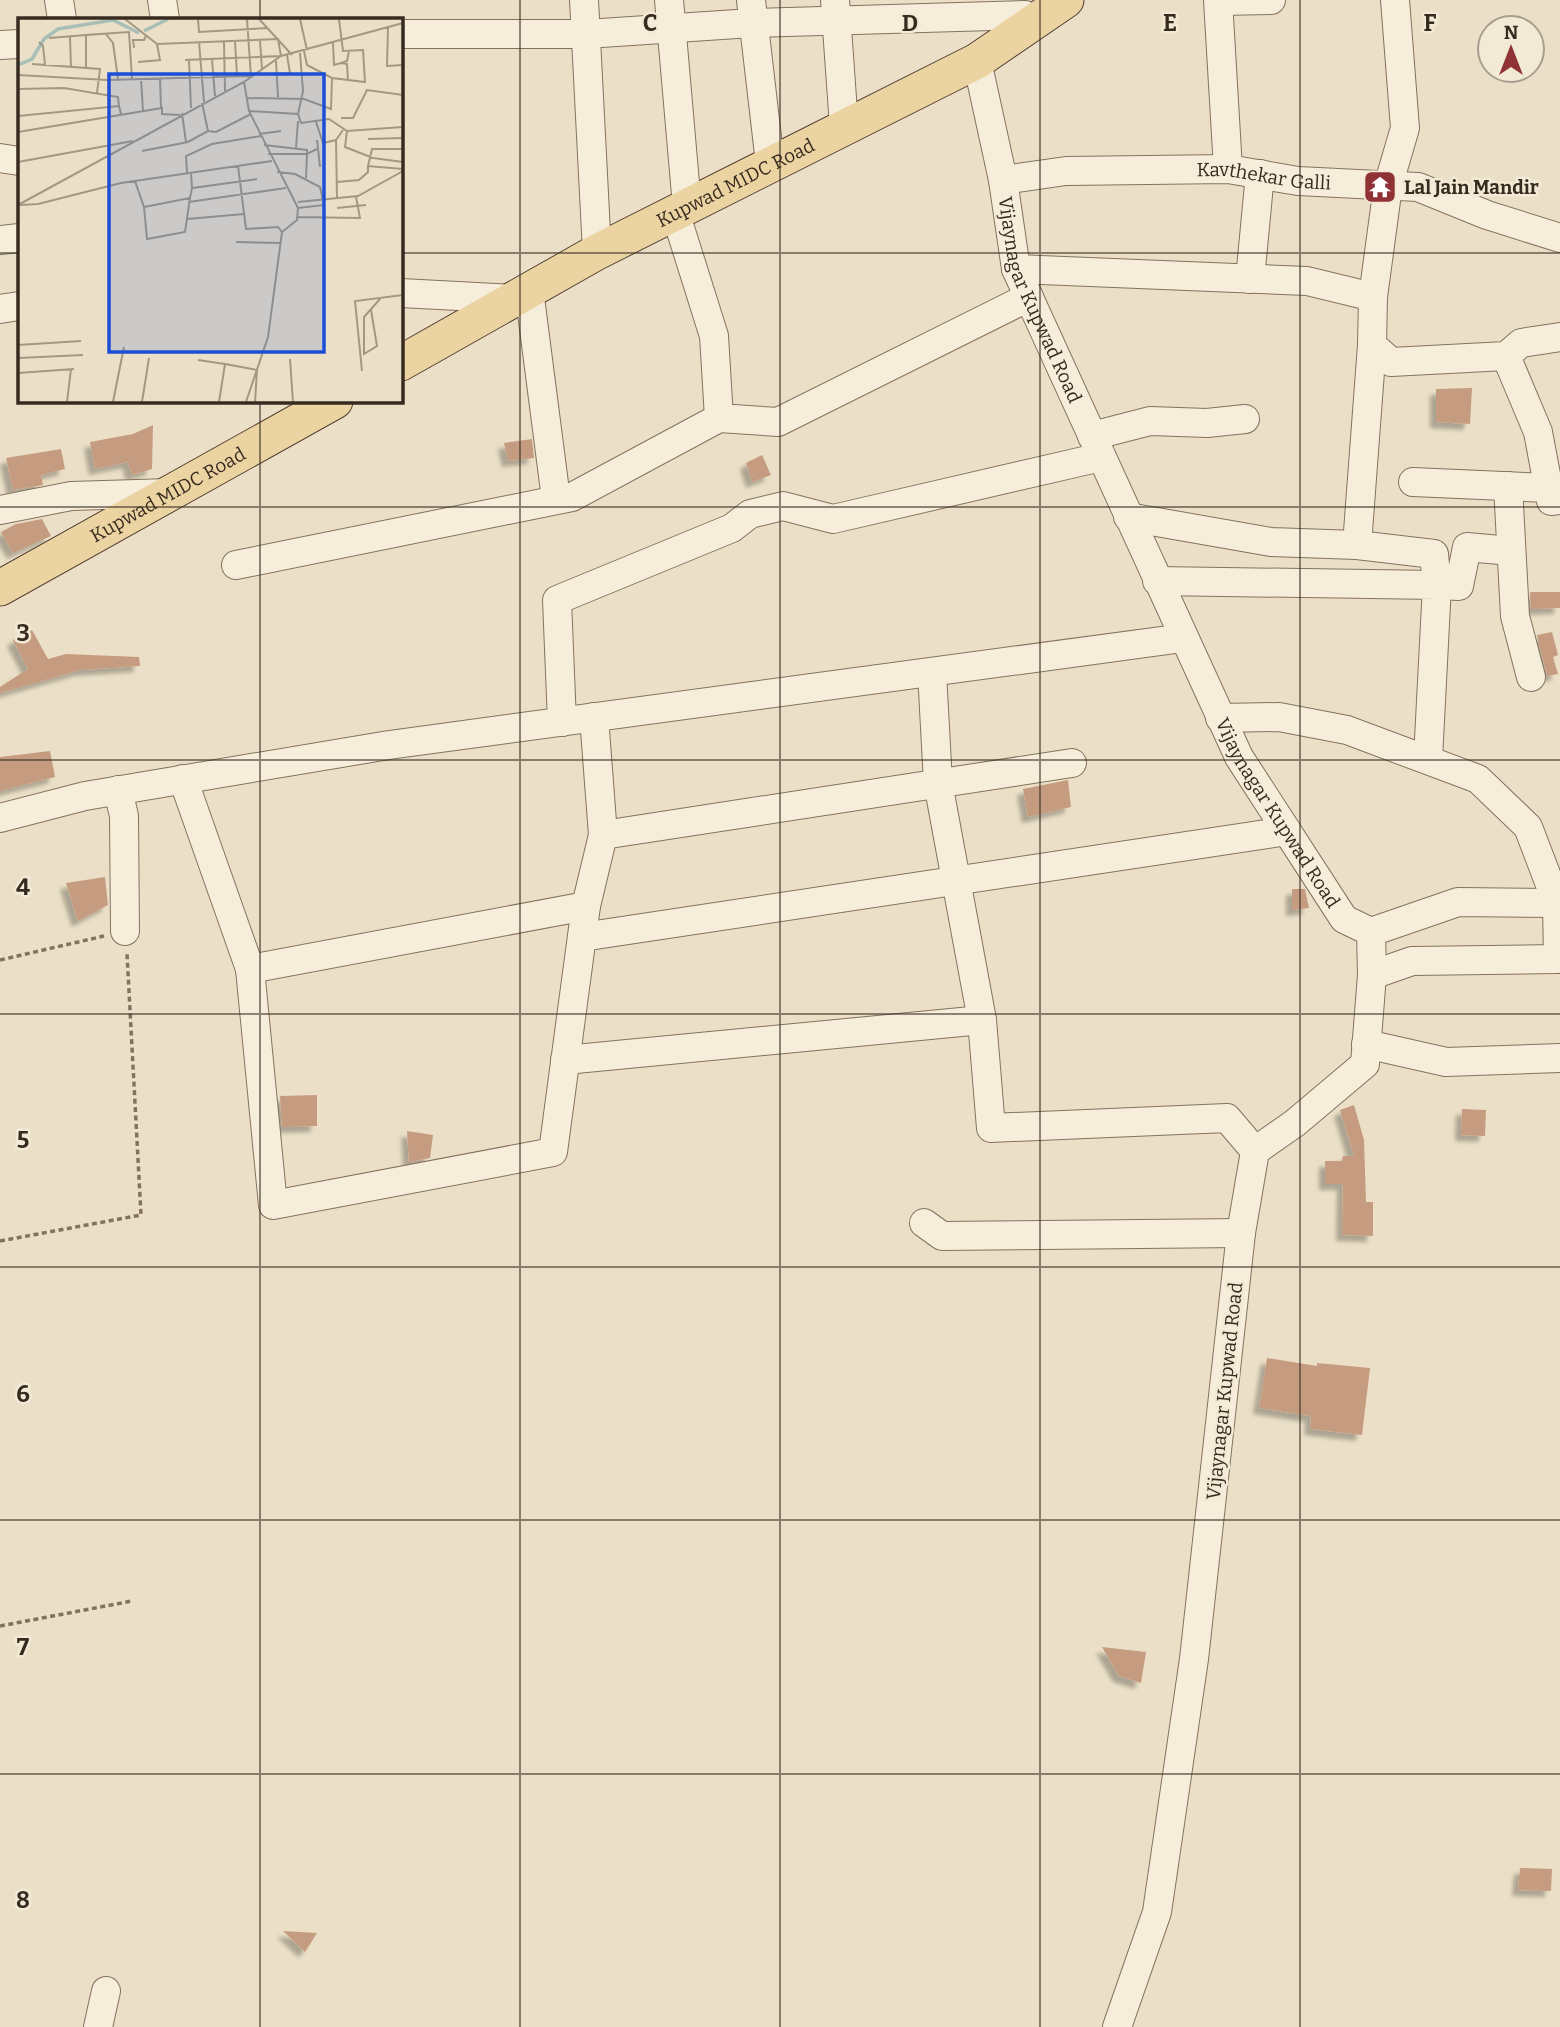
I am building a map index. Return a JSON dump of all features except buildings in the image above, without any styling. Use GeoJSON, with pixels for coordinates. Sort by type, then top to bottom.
{"type":"FeatureCollection","features":[{"type":"Feature","properties":{"kind":"main road","name":"Kupwad MIDC Road"},"geometry":{"type":"LineString","coordinates":[[402,362],[597,252],[977,61],[1025,14],[1066,0]]}},
{"type":"Feature","properties":{"kind":"main road","name":"Kupwad MIDC Road"},"geometry":{"type":"LineString","coordinates":[[0,588],[333,402]]}},
{"type":"Feature","properties":{"kind":"street"},"geometry":{"type":"LineString","coordinates":[[59,0],[62,18]]}},
{"type":"Feature","properties":{"kind":"street"},"geometry":{"type":"LineString","coordinates":[[162,0],[164,18]]}},
{"type":"Feature","properties":{"kind":"street"},"geometry":{"type":"LineString","coordinates":[[584,0],[597,252]]}},
{"type":"Feature","properties":{"kind":"street"},"geometry":{"type":"LineString","coordinates":[[669,0],[681,209],[714,336],[719,418]]}},
{"type":"Feature","properties":{"kind":"street"},"geometry":{"type":"LineString","coordinates":[[1228,169],[1219,1],[1271,0]]}},
{"type":"Feature","properties":{"kind":"street"},"geometry":{"type":"LineString","coordinates":[[1357,545],[1373,297],[1388,186],[1405,128],[1395,0]]}},
{"type":"Feature","properties":{"kind":"street"},"geometry":{"type":"LineString","coordinates":[[402,34],[586,34],[671,29],[751,12],[925,9],[1025,14]]}},
{"type":"Feature","properties":{"kind":"street"},"geometry":{"type":"LineString","coordinates":[[835,11],[844,126]]}},
{"type":"Feature","properties":{"kind":"street"},"geometry":{"type":"LineString","coordinates":[[751,12],[770,163]]}},
{"type":"Feature","properties":{"kind":"street"},"geometry":{"type":"LineString","coordinates":[[0,45],[18,44]]}},
{"type":"Feature","properties":{"kind":"street","name":"Vijaynagar Kupwad Road"},"geometry":{"type":"LineString","coordinates":[[977,61],[1003,180],[1016,269],[1096,447],[1239,757],[1344,919],[1371,932]]}},
{"type":"Feature","properties":{"kind":"street"},"geometry":{"type":"LineString","coordinates":[[0,158],[18,161]]}},
{"type":"Feature","properties":{"kind":"street","name":"Kavthekar Galli"},"geometry":{"type":"LineString","coordinates":[[1003,180],[1066,171],[1228,169],[1298,181],[1418,187],[1486,215],[1560,238]]}},
{"type":"Feature","properties":{"kind":"street"},"geometry":{"type":"LineString","coordinates":[[1250,279],[1260,174]]}},
{"type":"Feature","properties":{"kind":"street"},"geometry":{"type":"LineString","coordinates":[[0,240],[18,238]]}},
{"type":"Feature","properties":{"kind":"street"},"geometry":{"type":"LineString","coordinates":[[1016,269],[1307,281],[1373,297]]}},
{"type":"Feature","properties":{"kind":"street"},"geometry":{"type":"LineString","coordinates":[[402,293],[522,294],[556,499]]}},
{"type":"Feature","properties":{"kind":"street"},"geometry":{"type":"LineString","coordinates":[[236,565],[572,497],[719,418],[778,422],[1029,297]]}},
{"type":"Feature","properties":{"kind":"street"},"geometry":{"type":"LineString","coordinates":[[0,309],[18,306]]}},
{"type":"Feature","properties":{"kind":"street"},"geometry":{"type":"LineString","coordinates":[[1372,345],[1391,362],[1506,356],[1521,342],[1560,337]]}},
{"type":"Feature","properties":{"kind":"street"},"geometry":{"type":"LineString","coordinates":[[1413,482],[1508,486],[1554,494],[1538,432],[1506,356]]}},
{"type":"Feature","properties":{"kind":"street"},"geometry":{"type":"LineString","coordinates":[[562,722],[558,600],[732,528],[750,514],[783,506],[833,519],[1096,447],[1150,421],[1207,423],[1245,419]]}},
{"type":"Feature","properties":{"kind":"street"},"geometry":{"type":"LineString","coordinates":[[1508,486],[1515,616],[1531,677]]}},
{"type":"Feature","properties":{"kind":"street"},"geometry":{"type":"LineString","coordinates":[[0,510],[71,496],[172,493]]}},
{"type":"Feature","properties":{"kind":"street"},"geometry":{"type":"LineString","coordinates":[[1128,517],[1271,542],[1357,545],[1434,554],[1437,584],[1428,759]]}},
{"type":"Feature","properties":{"kind":"street"},"geometry":{"type":"LineString","coordinates":[[1157,581],[1459,586],[1467,547],[1511,551]]}},
{"type":"Feature","properties":{"kind":"street"},"geometry":{"type":"LineString","coordinates":[[0,818],[118,790],[389,745],[1183,638]]}},
{"type":"Feature","properties":{"kind":"street"},"geometry":{"type":"LineString","coordinates":[[932,672],[938,783],[982,1020],[991,1128],[1227,1118],[1255,1151],[1295,1123],[1364,1064],[1372,975],[1371,932],[1458,902],[1558,903]]}},
{"type":"Feature","properties":{"kind":"street"},"geometry":{"type":"LineString","coordinates":[[1220,718],[1279,717],[1348,730],[1478,779],[1528,827],[1558,903],[1559,961],[1412,961],[1372,975]]}},
{"type":"Feature","properties":{"kind":"street"},"geometry":{"type":"LineString","coordinates":[[183,779],[250,969],[273,1205],[553,1152],[586,906],[603,835],[594,718]]}},
{"type":"Feature","properties":{"kind":"street"},"geometry":{"type":"LineString","coordinates":[[603,835],[1072,763]]}},
{"type":"Feature","properties":{"kind":"street"},"geometry":{"type":"LineString","coordinates":[[118,790],[124,816],[125,931]]}},
{"type":"Feature","properties":{"kind":"street"},"geometry":{"type":"LineString","coordinates":[[582,937],[1287,831]]}},
{"type":"Feature","properties":{"kind":"street"},"geometry":{"type":"LineString","coordinates":[[250,969],[586,906]]}},
{"type":"Feature","properties":{"kind":"street"},"geometry":{"type":"LineString","coordinates":[[565,1060],[982,1020]]}},
{"type":"Feature","properties":{"kind":"street"},"geometry":{"type":"LineString","coordinates":[[1366,1044],[1446,1062],[1560,1058]]}},
{"type":"Feature","properties":{"kind":"street","name":"Vijaynagar Kupwad Road"},"geometry":{"type":"LineString","coordinates":[[1117,2027],[1157,1912],[1194,1659],[1241,1233],[1255,1151]]}},
{"type":"Feature","properties":{"kind":"street"},"geometry":{"type":"LineString","coordinates":[[924,1223],[942,1236],[1241,1233]]}},
{"type":"Feature","properties":{"kind":"street"},"geometry":{"type":"LineString","coordinates":[[99,2027],[106,1991]]}},
{"type":"Feature","properties":{"kind":"path"},"geometry":{"type":"LineString","coordinates":[[0,960],[125,931],[141,1215],[0,1241]]}},
{"type":"Feature","properties":{"kind":"path"},"geometry":{"type":"LineString","coordinates":[[0,1626],[132,1601]]}},
{"type":"Feature","properties":{"kind":"place","name":"Lal Jain Mandir"},"geometry":{"type":"Point","coordinates":[1380,187]}}]}
